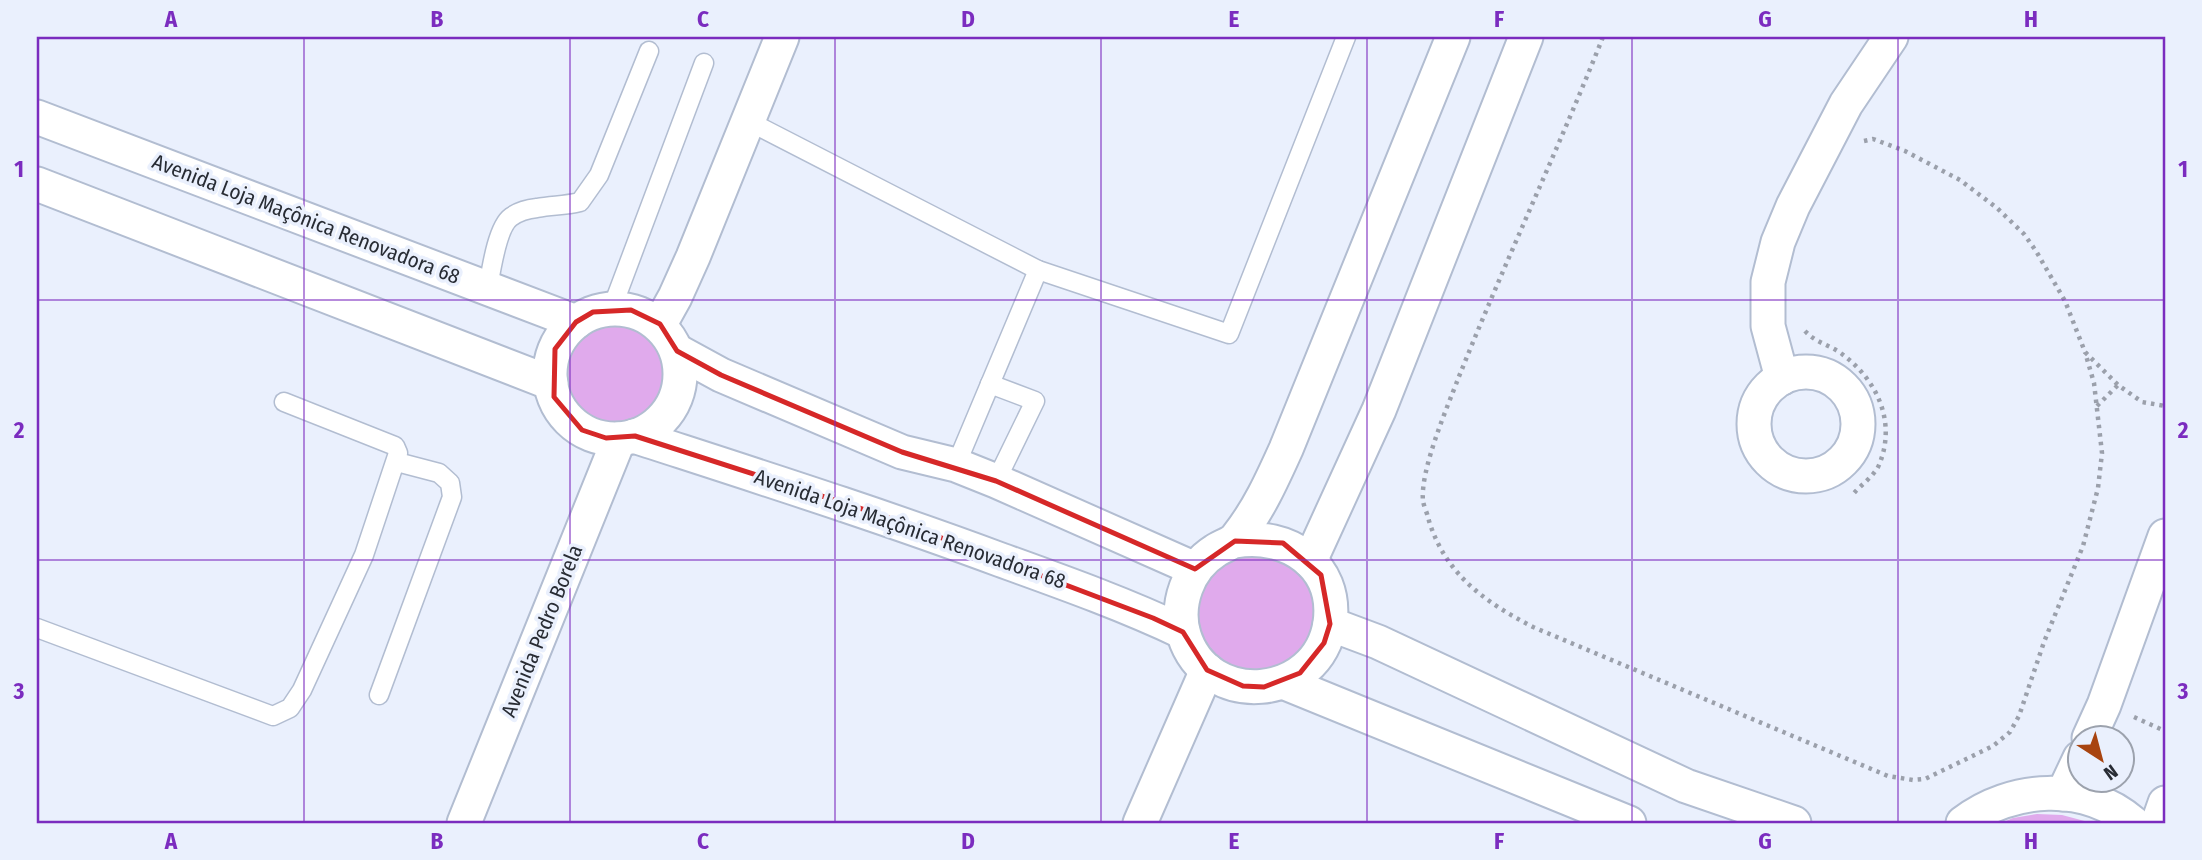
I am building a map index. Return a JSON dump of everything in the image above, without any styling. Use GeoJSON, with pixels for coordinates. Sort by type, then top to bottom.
{"type":"FeatureCollection","features":[{"type":"Feature","properties":{"kind":"street"},"geometry":{"type":"LineString","coordinates":[[782,37],[694,257],[668,338],[680,363],[679,386],[671,408],[655,425],[626,437],[595,436],[571,421],[558,403],[551,383],[550,366],[555,349],[564,334],[576,322],[593,312],[612,308],[631,310],[668,338],[721,375],[902,452],[956,465],[996,481],[1195,569]]}},
{"type":"Feature","properties":{"kind":"street"},"geometry":{"type":"LineString","coordinates":[[1235,541],[1266,491],[1286,449],[1453,37]]}},
{"type":"Feature","properties":{"kind":"street"},"geometry":{"type":"LineString","coordinates":[[1310,561],[1378,410],[1526,37]]}},
{"type":"Feature","properties":{"kind":"street"},"geometry":{"type":"LineString","coordinates":[[1782,378],[1768,327],[1768,282],[1778,242],[1793,206],[1846,104],[1891,37]]}},
{"type":"Feature","properties":{"kind":"street","name":"Avenida Loja Maçônica Renovadora 68"},"geometry":{"type":"LineString","coordinates":[[37,117],[576,322]]}},
{"type":"Feature","properties":{"kind":"street"},"geometry":{"type":"LineString","coordinates":[[37,184],[551,383]]}},
{"type":"Feature","properties":{"kind":"street","name":"Avenida Loja Maçônica Renovadora 68"},"geometry":{"type":"LineString","coordinates":[[626,437],[881,515],[1089,592],[1183,632]]}},
{"type":"Feature","properties":{"kind":"street","name":"Avenida Pedro Borela"},"geometry":{"type":"LineString","coordinates":[[464,823],[626,437]]}},
{"type":"Feature","properties":{"kind":"street"},"geometry":{"type":"LineString","coordinates":[[1252,538],[1283,543],[1298,550],[1310,561],[1321,575],[1330,607],[1330,624],[1324,643],[1314,659],[1300,673],[1283,682],[1264,687],[1243,687],[1207,670],[1192,653],[1181,619],[1184,593],[1195,569],[1213,552],[1235,541],[1252,538]]}},
{"type":"Feature","properties":{"kind":"street"},"geometry":{"type":"LineString","coordinates":[[2095,724],[2164,541]]}},
{"type":"Feature","properties":{"kind":"street"},"geometry":{"type":"LineString","coordinates":[[1330,624],[1378,642],[1686,786],[1794,823]]}},
{"type":"Feature","properties":{"kind":"street"},"geometry":{"type":"LineString","coordinates":[[1140,823],[1207,670]]}},
{"type":"Feature","properties":{"kind":"street"},"geometry":{"type":"LineString","coordinates":[[1283,682],[1629,823]]}},
{"type":"Feature","properties":{"kind":"street"},"geometry":{"type":"LineString","coordinates":[[2063,793],[2066,787]]}},
{"type":"Feature","properties":{"kind":"street"},"geometry":{"type":"LineString","coordinates":[[1963,823],[1976,813],[2004,800],[2033,794],[2063,793],[2096,802],[2133,823]]}},
{"type":"Feature","properties":{"kind":"street"},"geometry":{"type":"LineString","coordinates":[[2158,823],[2165,803]]}},
{"type":"Feature","properties":{"kind":"lane"},"geometry":{"type":"LineString","coordinates":[[748,121],[1038,270],[1228,334],[1346,37]]}},
{"type":"Feature","properties":{"kind":"lane"},"geometry":{"type":"LineString","coordinates":[[488,288],[494,251],[509,218],[524,210],[561,207],[580,202],[598,175],[649,51]]}},
{"type":"Feature","properties":{"kind":"lane"},"geometry":{"type":"LineString","coordinates":[[612,308],[704,64]]}},
{"type":"Feature","properties":{"kind":"lane"},"geometry":{"type":"LineString","coordinates":[[956,465],[1038,270]]}},
{"type":"Feature","properties":{"kind":"lane"},"geometry":{"type":"LineString","coordinates":[[990,384],[1035,401],[996,481]]}},
{"type":"Feature","properties":{"kind":"lane"},"geometry":{"type":"LineString","coordinates":[[37,628],[273,716],[290,708],[302,690],[364,555],[398,453],[395,446],[284,402]]}},
{"type":"Feature","properties":{"kind":"lane"},"geometry":{"type":"LineString","coordinates":[[379,695],[452,497],[450,483],[439,473],[397,462]]}},
{"type":"Feature","properties":{"kind":"path"},"geometry":{"type":"LineString","coordinates":[[1603,37],[1440,425],[1426,475],[1423,500],[1435,540],[1456,572],[1481,597],[1533,627],[1888,776],[1925,779],[1993,746],[2010,732],[2019,716],[2044,642],[2083,546],[2098,488],[2102,453],[2097,406],[2085,352],[2065,302],[2024,234],[1997,208],[1959,180],[1905,151],[1873,139],[1864,141],[1856,149]]}},
{"type":"Feature","properties":{"kind":"path"},"geometry":{"type":"LineString","coordinates":[[1804,331],[1814,340],[1839,352],[1857,367],[1877,392],[1886,418],[1885,443],[1879,466],[1854,493]]}},
{"type":"Feature","properties":{"kind":"path"},"geometry":{"type":"LineString","coordinates":[[2085,352],[2118,385],[2142,402],[2165,406]]}},
{"type":"Feature","properties":{"kind":"path"},"geometry":{"type":"LineString","coordinates":[[2097,406],[2118,385]]}},
{"type":"Feature","properties":{"kind":"highlighted area"},"geometry":{"type":"Polygon","coordinates":[[[631,310],[660,324],[677,351],[721,375],[902,452],[996,481],[1195,569],[1235,541],[1283,543],[1321,575],[1330,624],[1324,643],[1300,673],[1264,687],[1243,686],[1207,670],[1183,632],[1153,618],[881,515],[635,436],[606,438],[582,430],[554,397],[555,349],[576,322],[593,312],[631,310]]]}},
{"type":"Feature","properties":{"kind":"shaded area"},"geometry":{"type":"Polygon","coordinates":[[[611,325],[631,329],[648,341],[660,358],[664,378],[660,398],[648,415],[631,427],[611,431],[591,427],[574,415],[562,398],[558,378],[562,358],[574,341],[591,329],[611,325]]]}},
{"type":"Feature","properties":{"kind":"shaded area"},"geometry":{"type":"Polygon","coordinates":[[[1255,547],[1304,570],[1318,605],[1309,641],[1297,655],[1281,666],[1251,671],[1223,662],[1211,653],[1202,641],[1193,605],[1206,571],[1255,547]]]}},
{"type":"Feature","properties":{"kind":"shaded area"},"geometry":{"type":"Polygon","coordinates":[[[2037,814],[2062,815],[2092,823],[2001,823],[2037,814]]]}}]}
